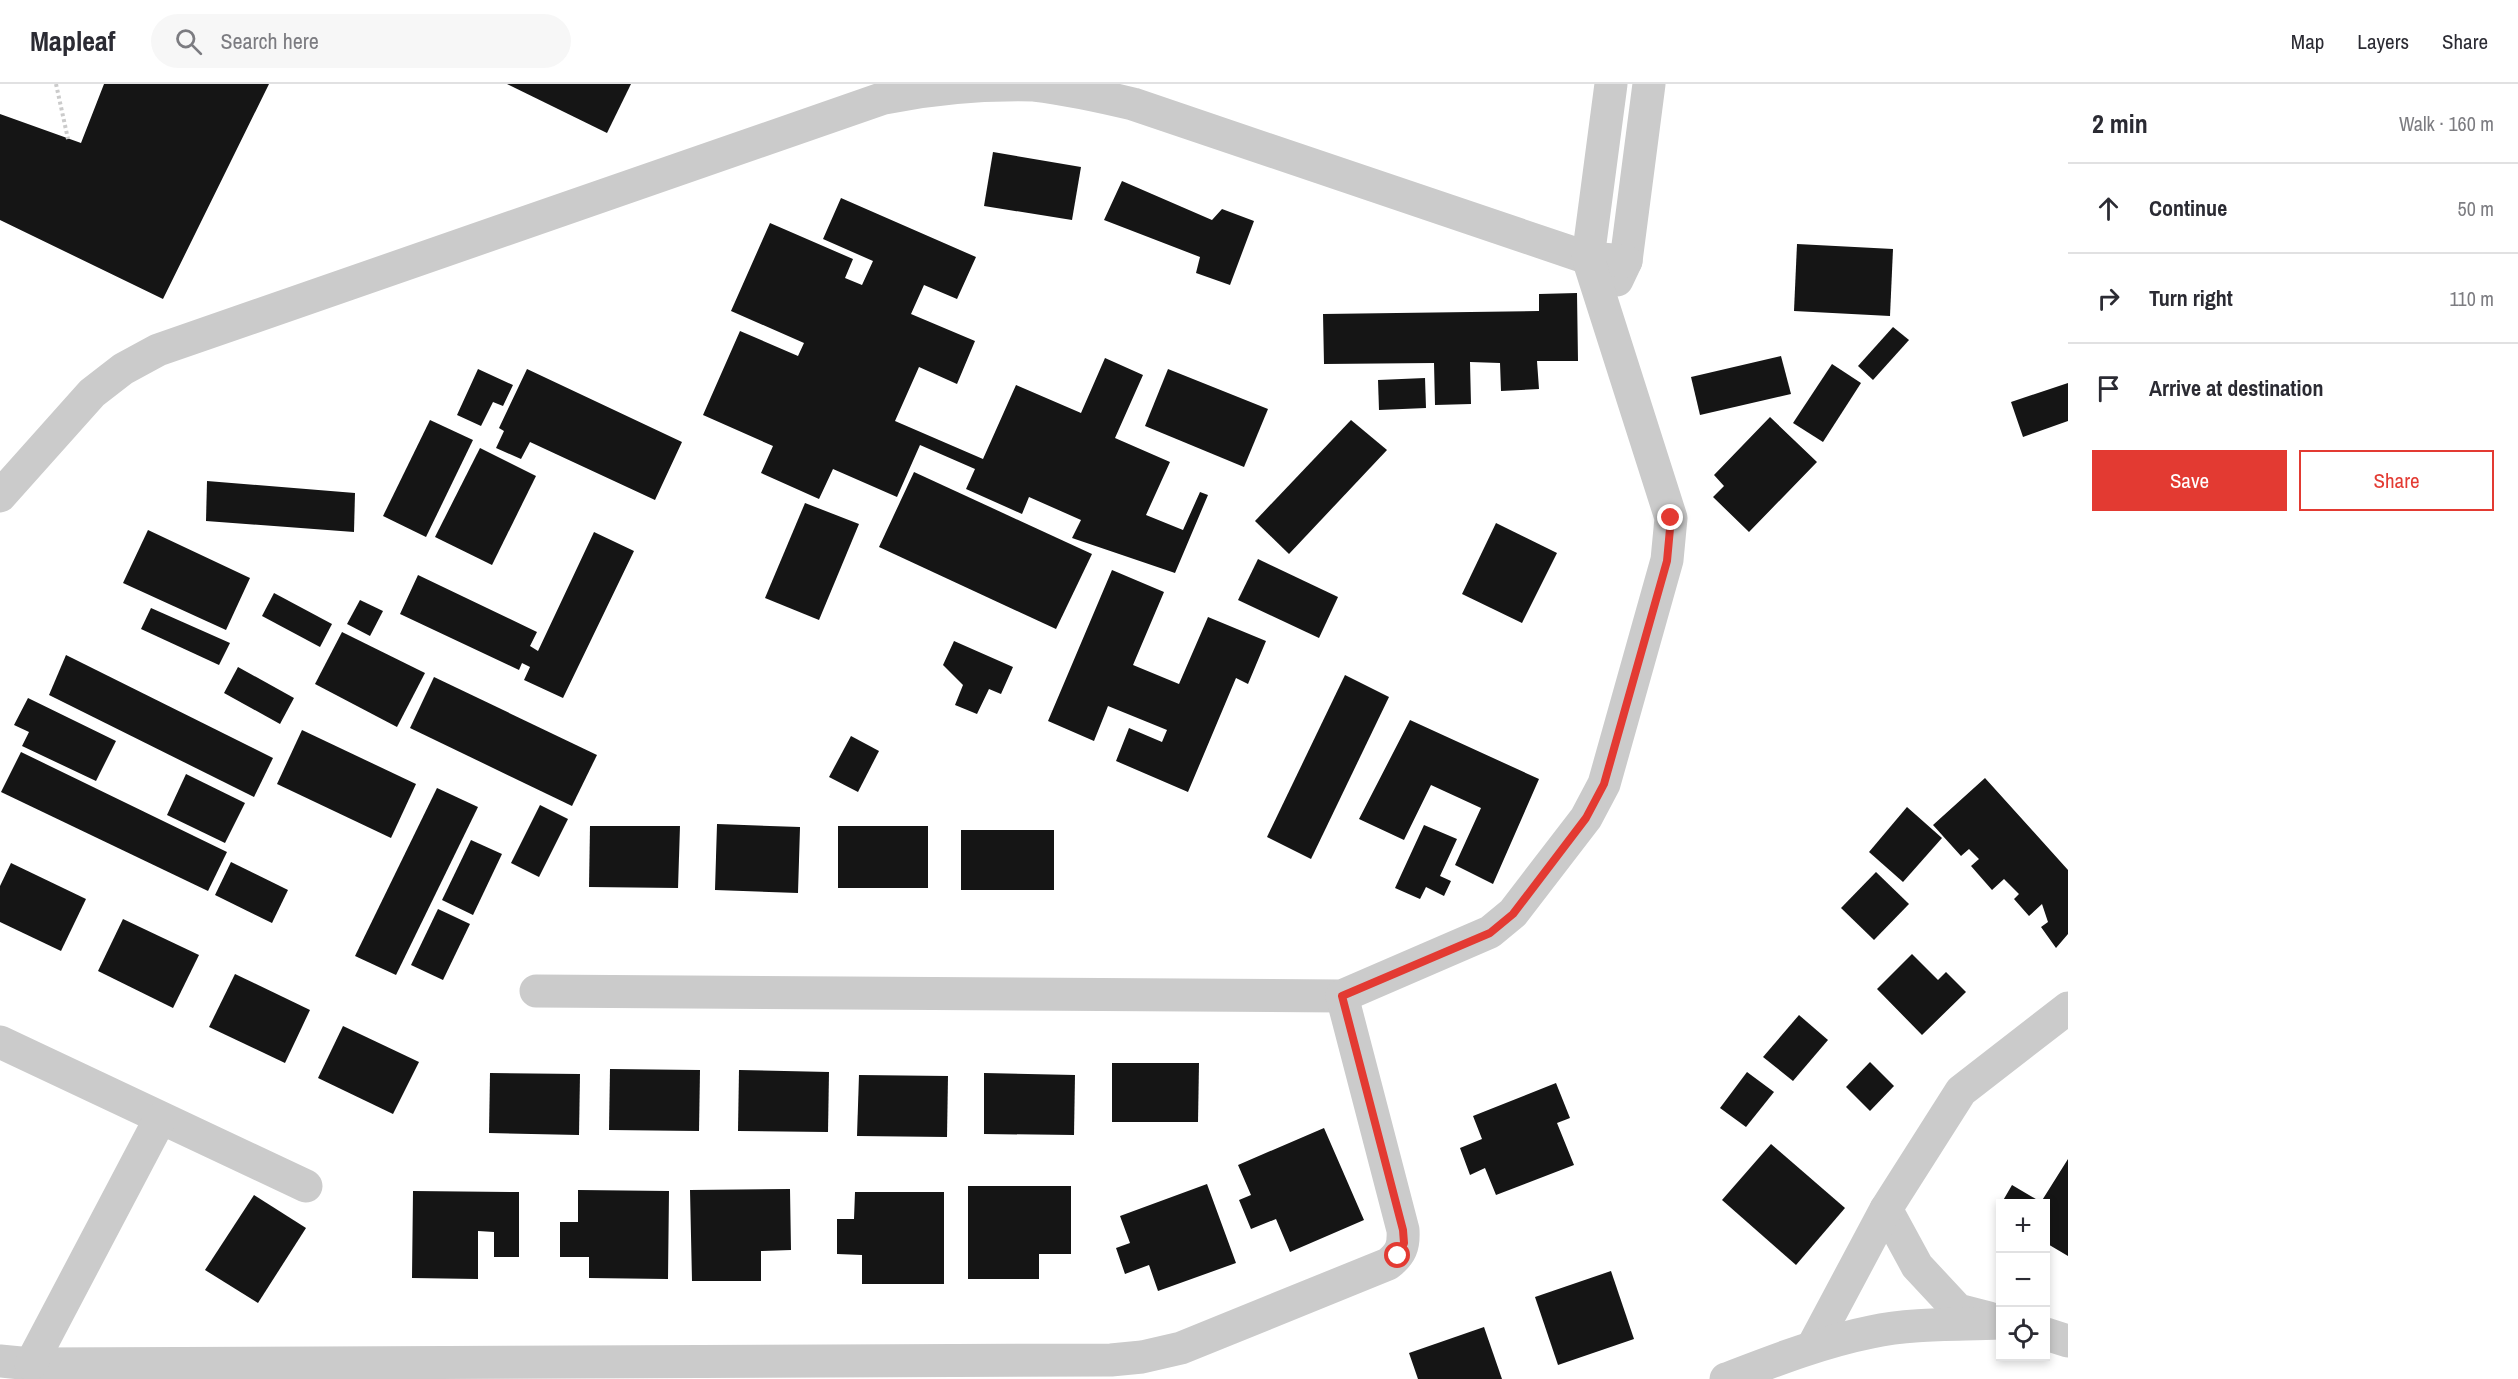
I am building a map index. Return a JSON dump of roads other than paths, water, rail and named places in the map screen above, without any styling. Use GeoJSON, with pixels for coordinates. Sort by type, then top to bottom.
{"type":"FeatureCollection","features":[{"type":"Feature","properties":{"kind":"street"},"geometry":{"type":"LineString","coordinates":[[0,496],[92,393],[123,369],[158,350],[884,98],[924,90],[977,84],[1032,85],[1083,92],[1133,104],[1588,258],[1626,261]]}},
{"type":"Feature","properties":{"kind":"street"},"geometry":{"type":"LineString","coordinates":[[537,991],[1342,996],[1490,933],[1513,914],[1586,818],[1604,784],[1667,561],[1671,518],[1588,258],[1611,84]]}},
{"type":"Feature","properties":{"kind":"street"},"geometry":{"type":"LineString","coordinates":[[1604,306],[1626,261],[1649,84]]}},
{"type":"Feature","properties":{"kind":"street"},"geometry":{"type":"LineString","coordinates":[[15,1363],[1111,1360],[1142,1357],[1181,1348],[1388,1264],[1398,1256],[1404,1243],[1403,1230],[1342,996]]}},
{"type":"Feature","properties":{"kind":"street"},"geometry":{"type":"LineString","coordinates":[[1813,1346],[1886,1209],[1961,1091],[2068,1008]]}},
{"type":"Feature","properties":{"kind":"street"},"geometry":{"type":"LineString","coordinates":[[0,1042],[306,1186]]}},
{"type":"Feature","properties":{"kind":"street"},"geometry":{"type":"LineString","coordinates":[[15,1363],[160,1119]]}},
{"type":"Feature","properties":{"kind":"street"},"geometry":{"type":"LineString","coordinates":[[1886,1209],[1917,1266],[1958,1310],[1996,1321]]}},
{"type":"Feature","properties":{"kind":"street"},"geometry":{"type":"LineString","coordinates":[[1726,1379],[1813,1346],[1873,1331],[1996,1322]]}},
{"type":"Feature","properties":{"kind":"street"},"geometry":{"type":"LineString","coordinates":[[2050,1335],[2068,1341]]}}]}
